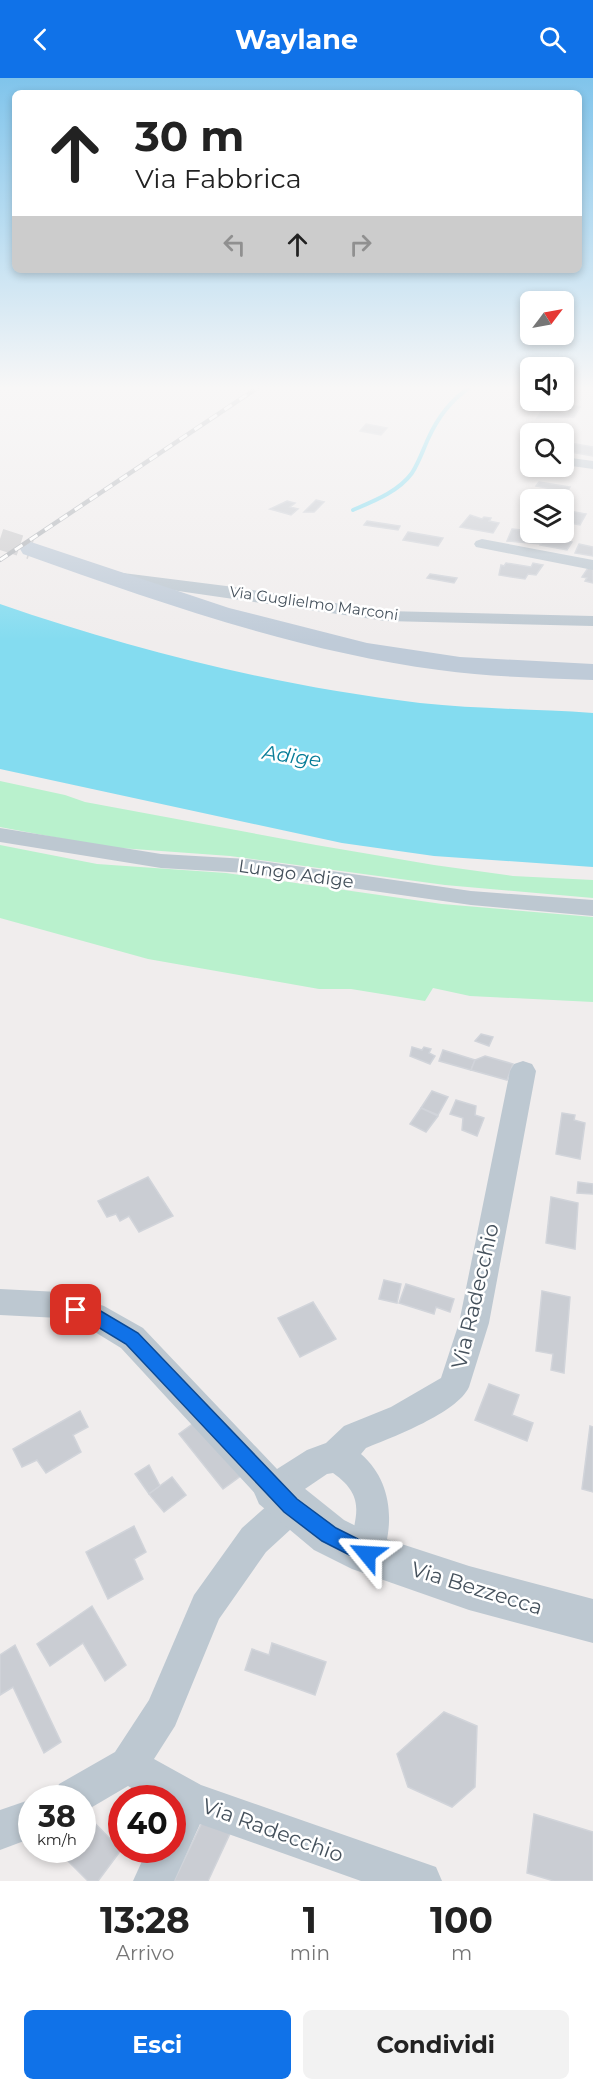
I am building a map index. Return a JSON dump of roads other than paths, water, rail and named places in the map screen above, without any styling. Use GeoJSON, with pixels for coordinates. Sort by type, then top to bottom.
{"type":"FeatureCollection","features":[{"type":"Feature","properties":{"kind":"main road"},"geometry":{"type":"LineString","coordinates":[[31,549],[108,576],[288,631],[378,653],[466,666],[593,672]]}},
{"type":"Feature","properties":{"kind":"street"},"geometry":{"type":"LineString","coordinates":[[482,544],[593,565]]}},
{"type":"Feature","properties":{"kind":"street","name":"Via Guglielmo Marconi"},"geometry":{"type":"LineString","coordinates":[[108,576],[234,592],[386,616],[593,621]]}},
{"type":"Feature","properties":{"kind":"street","name":"Lungo Adige"},"geometry":{"type":"LineString","coordinates":[[0,835],[161,861],[246,866],[471,898],[593,908]]}},
{"type":"Feature","properties":{"kind":"street","name":"Via Radecchio"},"geometry":{"type":"LineString","coordinates":[[95,1785],[128,1765],[162,1713],[206,1607],[282,1498],[319,1461],[336,1456],[355,1437],[402,1418],[453,1387],[474,1323],[523,1071]]}},
{"type":"Feature","properties":{"kind":"street"},"geometry":{"type":"LineString","coordinates":[[0,1302],[59,1305],[93,1315],[132,1338],[282,1498]]}},
{"type":"Feature","properties":{"kind":"street"},"geometry":{"type":"LineString","coordinates":[[336,1456],[352,1465],[372,1493],[374,1527],[367,1554]]}},
{"type":"Feature","properties":{"kind":"street","name":"Via Bezzecca"},"geometry":{"type":"LineString","coordinates":[[282,1498],[329,1535],[367,1554],[468,1588],[593,1621]]}},
{"type":"Feature","properties":{"kind":"street","name":"Via Radecchio"},"geometry":{"type":"LineString","coordinates":[[128,1765],[191,1801],[380,1869],[422,1881]]}},
{"type":"Feature","properties":{"kind":"street","name":"Via Radecchio"},"geometry":{"type":"LineString","coordinates":[[186,1811],[191,1801]]}},
{"type":"Feature","properties":{"kind":"street"},"geometry":{"type":"LineString","coordinates":[[0,1830],[18,1823]]}},
{"type":"Feature","properties":{"kind":"street"},"geometry":{"type":"LineString","coordinates":[[153,1881],[162,1863]]}},
{"type":"Feature","properties":{"kind":"water","name":"Adige"},"geometry":{"type":"Polygon","coordinates":[[[0,604],[103,637],[207,665],[313,687],[366,696],[463,707],[593,713],[593,867],[434,856],[342,843],[0,769],[0,604]]]}},
{"type":"Feature","properties":{"kind":"waterway"},"geometry":{"type":"LineString","coordinates":[[353,510],[400,486],[412,472]]}},
{"type":"Feature","properties":{"kind":"tunnel"},"geometry":{"type":"LineString","coordinates":[[0,539],[31,549]]}},
{"type":"Feature","properties":{"kind":"railway"},"geometry":{"type":"LineString","coordinates":[[0,560],[131,472]]}}]}
